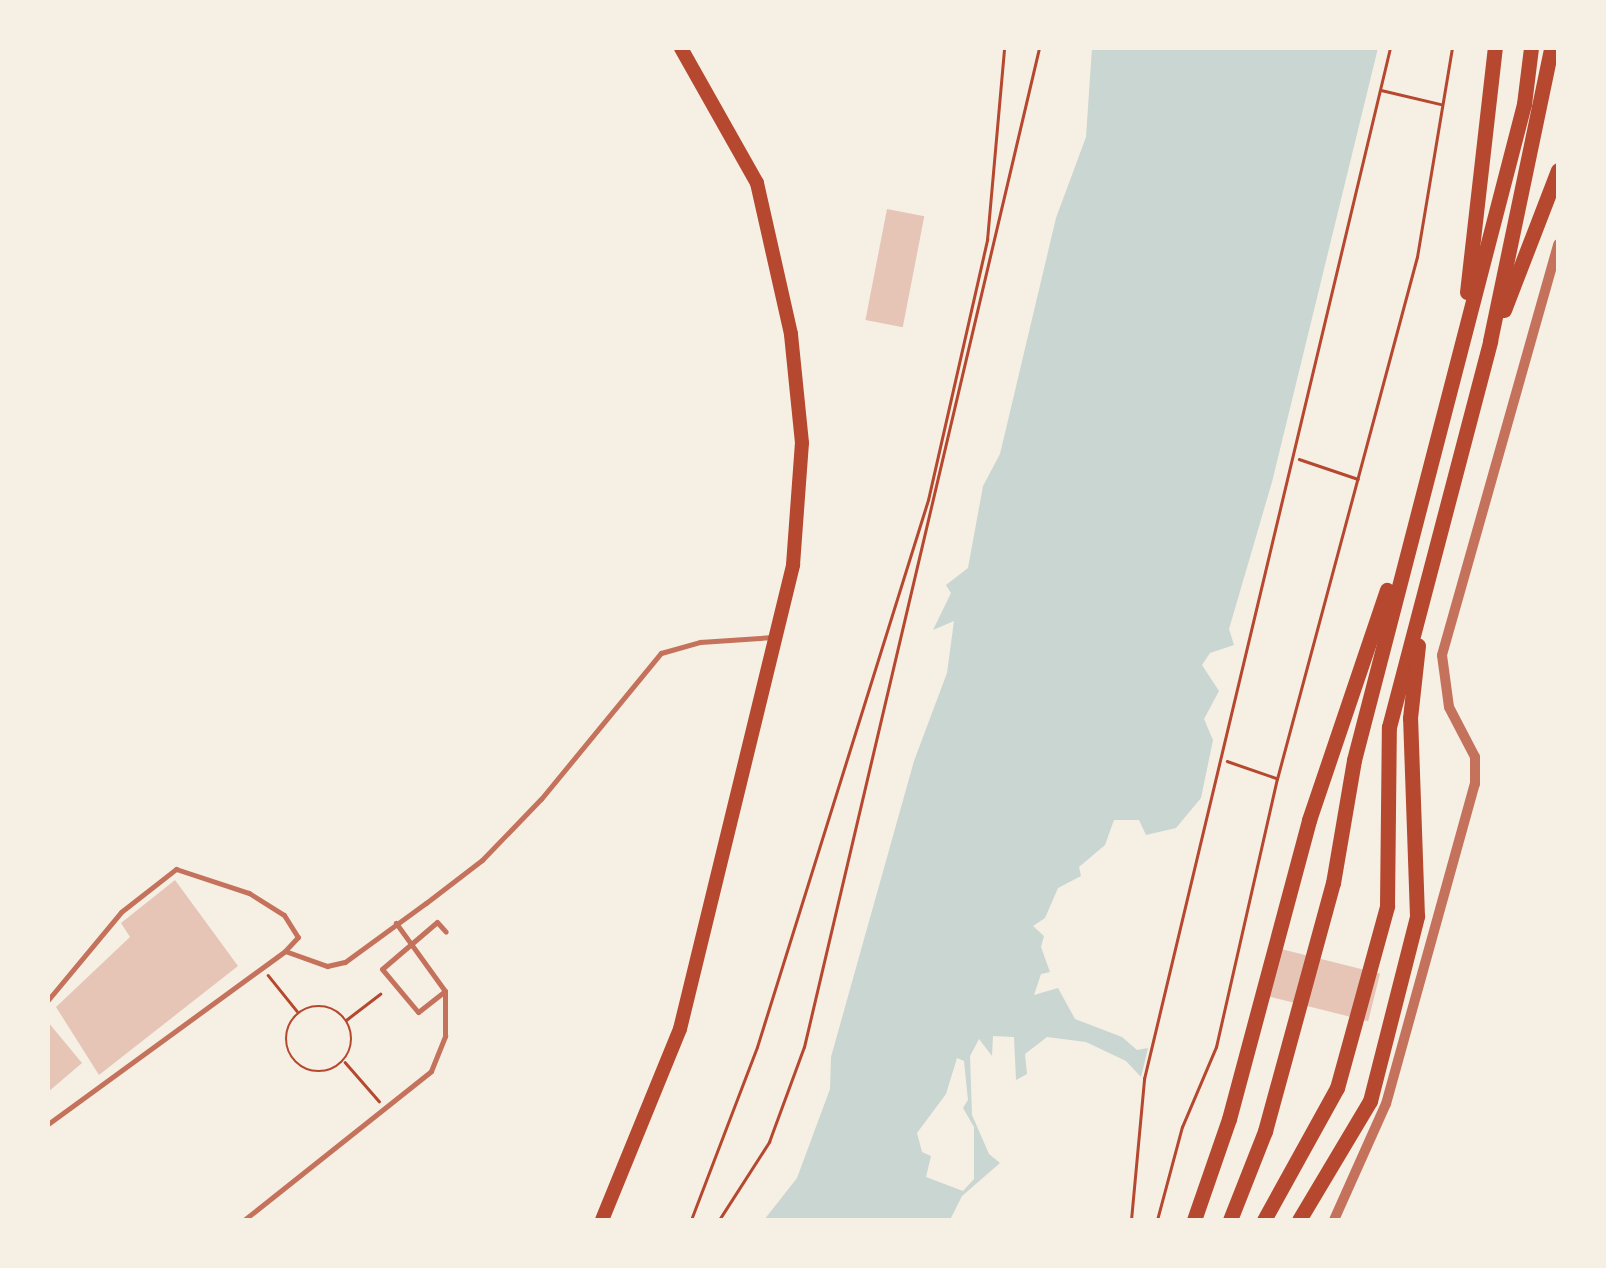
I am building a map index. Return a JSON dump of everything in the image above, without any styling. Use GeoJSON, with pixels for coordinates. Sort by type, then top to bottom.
{"type":"FeatureCollection","features":[{"type":"Feature","properties":{"kind":"highway"},"geometry":{"type":"LineString","coordinates":[[1465,328],[1495,48]]}},
{"type":"Feature","properties":{"kind":"highway"},"geometry":{"type":"LineString","coordinates":[[1230,1220],[1266,1131],[1333,883],[1354,760],[1524,104],[1531,48]]}},
{"type":"Feature","properties":{"kind":"highway"},"geometry":{"type":"LineString","coordinates":[[1264,1220],[1337,1088],[1386,906],[1389,727],[1490,340],[1551,48]]}},
{"type":"Feature","properties":{"kind":"highway"},"geometry":{"type":"LineString","coordinates":[[1490,340],[1558,170]]}},
{"type":"Feature","properties":{"kind":"highway"},"geometry":{"type":"LineString","coordinates":[[1194,1220],[1228,1119],[1309,820],[1428,468]]}},
{"type":"Feature","properties":{"kind":"highway"},"geometry":{"type":"LineString","coordinates":[[1298,1220],[1370,1101],[1417,916],[1410,718],[1425,591]]}},
{"type":"Feature","properties":{"kind":"main road"},"geometry":{"type":"LineString","coordinates":[[602,1220],[680,1029],[793,565],[802,443],[791,334],[758,183],[681,48]]}},
{"type":"Feature","properties":{"kind":"street"},"geometry":{"type":"LineString","coordinates":[[1352,1220],[1336,1216],[1386,1104],[1474,784],[1475,757],[1448,708],[1442,655],[1558,244]]}},
{"type":"Feature","properties":{"kind":"lane"},"geometry":{"type":"LineString","coordinates":[[285,951],[327,966],[345,962],[482,860],[662,653],[700,642],[776,636]]}},
{"type":"Feature","properties":{"kind":"lane"},"geometry":{"type":"LineString","coordinates":[[48,1000],[121,912],[176,869],[249,893],[284,915],[298,937],[285,951],[48,1124]]}},
{"type":"Feature","properties":{"kind":"lane"},"geometry":{"type":"LineString","coordinates":[[445,992],[418,1012],[382,968],[437,922],[446,932]]}},
{"type":"Feature","properties":{"kind":"lane"},"geometry":{"type":"LineString","coordinates":[[244,1220],[431,1070],[445,1036],[445,992],[396,923]]}},
{"type":"Feature","properties":{"kind":"path"},"geometry":{"type":"LineString","coordinates":[[691,1220],[757,1047],[928,500],[988,240],[1004,48]]}},
{"type":"Feature","properties":{"kind":"path"},"geometry":{"type":"LineString","coordinates":[[719,1220],[769,1142],[804,1047],[1039,48]]}},
{"type":"Feature","properties":{"kind":"path"},"geometry":{"type":"LineString","coordinates":[[1132,1220],[1144,1078],[1224,760],[1390,48]]}},
{"type":"Feature","properties":{"kind":"path"},"geometry":{"type":"LineString","coordinates":[[1158,1220],[1182,1127],[1216,1047],[1278,779],[1417,257],[1452,48]]}},
{"type":"Feature","properties":{"kind":"path"},"geometry":{"type":"LineString","coordinates":[[1381,90],[1441,104]]}},
{"type":"Feature","properties":{"kind":"path"},"geometry":{"type":"LineString","coordinates":[[1296,458],[1360,480]]}},
{"type":"Feature","properties":{"kind":"path"},"geometry":{"type":"LineString","coordinates":[[1224,760],[1278,779]]}},
{"type":"Feature","properties":{"kind":"path"},"geometry":{"type":"LineString","coordinates":[[261,966],[299,1013]]}},
{"type":"Feature","properties":{"kind":"path"},"geometry":{"type":"LineString","coordinates":[[346,1020],[380,994]]}},
{"type":"Feature","properties":{"kind":"path"},"geometry":{"type":"LineString","coordinates":[[319,1006],[346,1020],[352,1040],[344,1060],[314,1071],[295,1061],[288,1031],[299,1013],[319,1006]]}},
{"type":"Feature","properties":{"kind":"path"},"geometry":{"type":"LineString","coordinates":[[344,1060],[385,1108]]}},
{"type":"Feature","properties":{"kind":"shaded area"},"geometry":{"type":"Polygon","coordinates":[[[1092,48],[1378,48],[1272,482],[1229,629],[1234,645],[1210,653],[1202,665],[1219,691],[1204,719],[1213,740],[1201,798],[1176,828],[1146,835],[1139,820],[1114,820],[1105,845],[1079,867],[1081,876],[1058,888],[1045,918],[1033,926],[1044,936],[1041,947],[1050,972],[1041,974],[1034,995],[1058,988],[1075,1019],[1122,1037],[1137,1050],[1148,1048],[1141,1077],[1126,1061],[1086,1042],[1047,1037],[1025,1054],[1027,1074],[1016,1080],[1014,1037],[993,1036],[992,1056],[979,1039],[970,1056],[972,1115],[989,1154],[1000,1163],[962,1196],[950,1220],[764,1220],[797,1178],[830,1089],[831,1057],[914,761],[947,673],[954,621],[933,630],[951,593],[946,585],[968,568],[983,486],[1000,454],[1056,218],[1086,137],[1092,48]],[[957,1058],[946,1094],[917,1133],[922,1152],[931,1156],[926,1177],[963,1191],[974,1179],[974,1127],[963,1108],[968,1100],[964,1061],[957,1058]]]}},
{"type":"Feature","properties":{"kind":"building"},"geometry":{"type":"Polygon","coordinates":[[[887,209],[924,216],[903,327],[865,320],[887,209]]]}},
{"type":"Feature","properties":{"kind":"building"},"geometry":{"type":"Polygon","coordinates":[[[175,880],[238,966],[99,1075],[56,1007],[130,937],[121,923],[175,880]]]}},
{"type":"Feature","properties":{"kind":"building"},"geometry":{"type":"Polygon","coordinates":[[[1281,949],[1380,974],[1368,1021],[1269,997],[1281,949]]]}},
{"type":"Feature","properties":{"kind":"building"},"geometry":{"type":"Polygon","coordinates":[[[48,1022],[82,1063],[48,1092],[48,1022]]]}}]}
